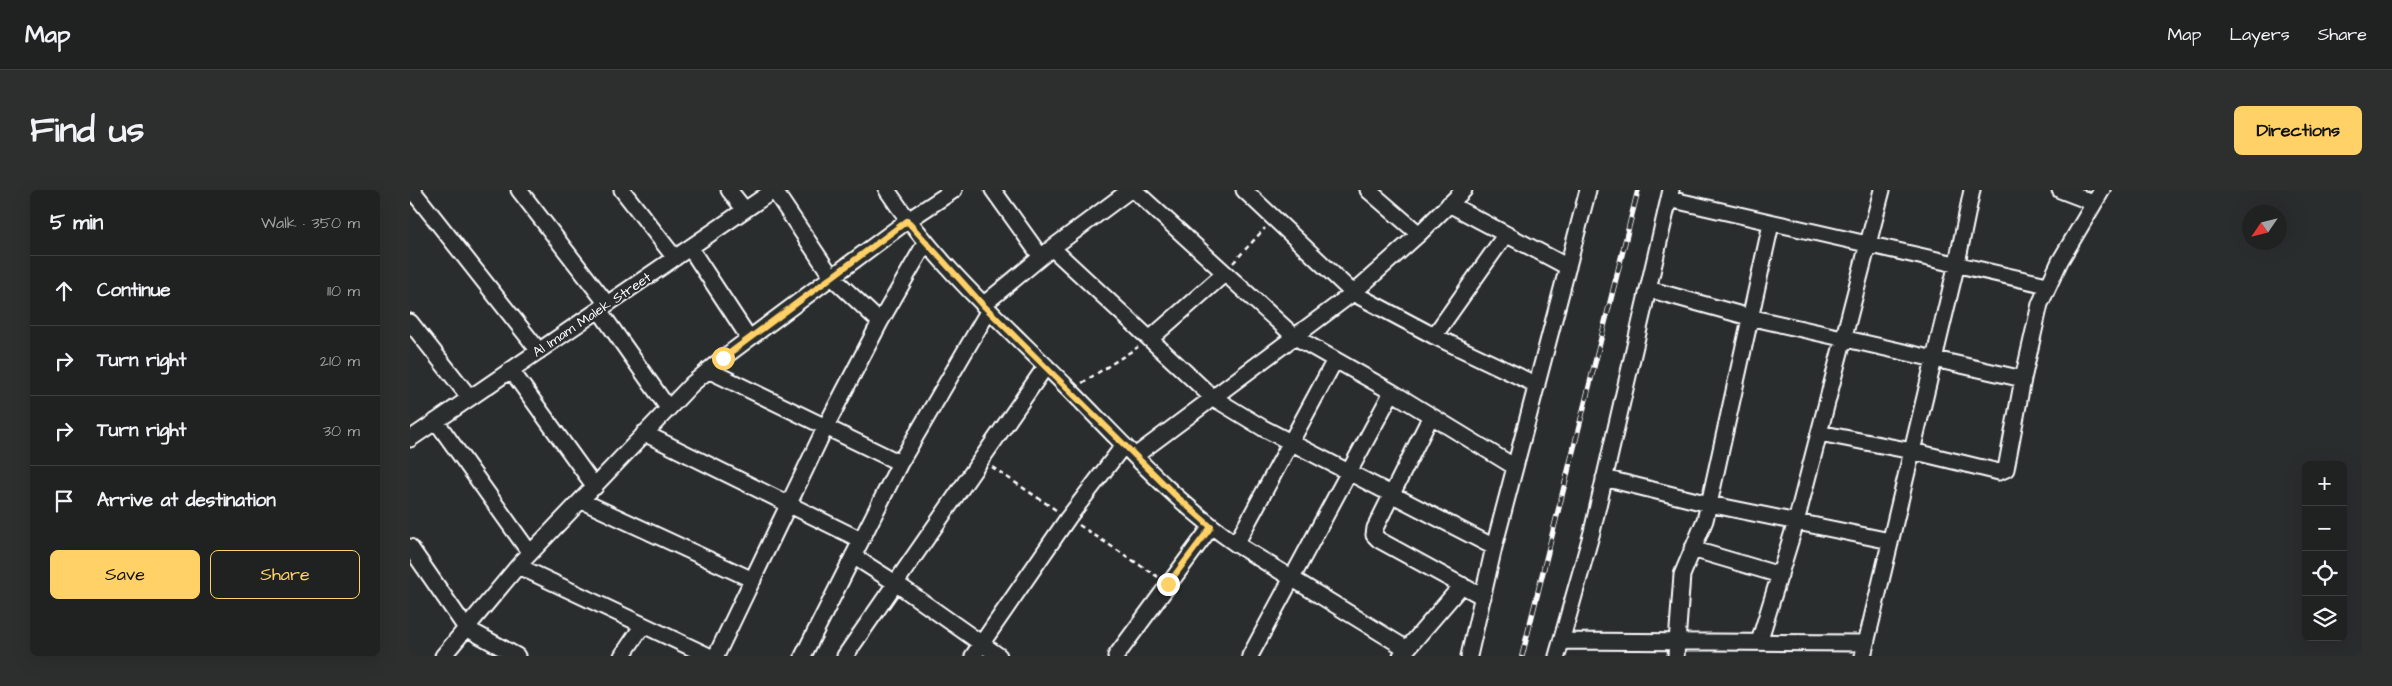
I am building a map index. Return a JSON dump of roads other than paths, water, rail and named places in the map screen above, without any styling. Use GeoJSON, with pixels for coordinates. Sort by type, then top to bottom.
{"type":"FeatureCollection","features":[{"type":"Feature","properties":{"kind":"street"},"geometry":{"type":"LineString","coordinates":[[412,190],[539,351]]}},
{"type":"Feature","properties":{"kind":"street"},"geometry":{"type":"LineString","coordinates":[[518,190],[603,307],[668,408]]}},
{"type":"Feature","properties":{"kind":"street"},"geometry":{"type":"LineString","coordinates":[[622,190],[675,258]]}},
{"type":"Feature","properties":{"kind":"street"},"geometry":{"type":"LineString","coordinates":[[729,190],[745,210]]}},
{"type":"Feature","properties":{"kind":"street"},"geometry":{"type":"LineString","coordinates":[[774,190],[832,277],[880,322]]}},
{"type":"Feature","properties":{"kind":"street","name":"Al Imam Malek Street"},"geometry":{"type":"LineString","coordinates":[[410,439],[774,190]]}},
{"type":"Feature","properties":{"kind":"street"},"geometry":{"type":"LineString","coordinates":[[887,190],[907,221],[986,308],[1211,527],[1293,578],[1404,652],[1462,585]]}},
{"type":"Feature","properties":{"kind":"street"},"geometry":{"type":"LineString","coordinates":[[442,656],[518,566],[668,408],[708,370],[907,221],[954,190]]}},
{"type":"Feature","properties":{"kind":"street"},"geometry":{"type":"LineString","coordinates":[[993,190],[1046,253],[1150,339],[1212,397],[1290,443],[1349,471],[1494,547]]}},
{"type":"Feature","properties":{"kind":"street"},"geometry":{"type":"LineString","coordinates":[[803,656],[900,463],[986,308],[1046,253],[1132,190],[1295,337],[1392,392],[1515,467]]}},
{"type":"Feature","properties":{"kind":"street"},"geometry":{"type":"LineString","coordinates":[[1244,190],[1353,293],[1434,336],[1537,385]]}},
{"type":"Feature","properties":{"kind":"street"},"geometry":{"type":"LineString","coordinates":[[1368,190],[1419,234]]}},
{"type":"Feature","properties":{"kind":"street"},"geometry":{"type":"LineString","coordinates":[[973,656],[1068,518],[1130,450],[1212,397],[1353,293],[1419,234],[1464,190]]}},
{"type":"Feature","properties":{"kind":"street"},"geometry":{"type":"LineString","coordinates":[[1469,656],[1494,547],[1588,190]]}},
{"type":"Feature","properties":{"kind":"street"},"geometry":{"type":"LineString","coordinates":[[1759,642],[1796,522],[1882,190]]}},
{"type":"Feature","properties":{"kind":"street"},"geometry":{"type":"LineString","coordinates":[[1561,641],[1676,649],[1759,642],[1865,650],[1957,263],[1972,190]]}},
{"type":"Feature","properties":{"kind":"street"},"geometry":{"type":"LineString","coordinates":[[1819,433],[1912,451],[1999,472],[2003,471],[2008,465],[2023,379],[2040,304],[2047,285],[2098,196],[2060,190]]}},
{"type":"Feature","properties":{"kind":"street"},"geometry":{"type":"LineString","coordinates":[[1557,656],[1592,532],[1670,194],[1771,224],[1868,246],[1957,263],[2047,285]]}},
{"type":"Feature","properties":{"kind":"street"},"geometry":{"type":"LineString","coordinates":[[1449,204],[1568,267]]}},
{"type":"Feature","properties":{"kind":"street"},"geometry":{"type":"LineString","coordinates":[[1676,649],[1682,575],[1709,504],[1771,224]]}},
{"type":"Feature","properties":{"kind":"street"},"geometry":{"type":"LineString","coordinates":[[1434,336],[1506,234]]}},
{"type":"Feature","properties":{"kind":"street"},"geometry":{"type":"LineString","coordinates":[[716,656],[826,426],[880,322],[926,242]]}},
{"type":"Feature","properties":{"kind":"street"},"geometry":{"type":"LineString","coordinates":[[690,248],[749,338]]}},
{"type":"Feature","properties":{"kind":"street"},"geometry":{"type":"LineString","coordinates":[[1150,339],[1224,274]]}},
{"type":"Feature","properties":{"kind":"street"},"geometry":{"type":"LineString","coordinates":[[1648,289],[1749,317],[2023,379]]}},
{"type":"Feature","properties":{"kind":"street"},"geometry":{"type":"LineString","coordinates":[[410,322],[470,398]]}},
{"type":"Feature","properties":{"kind":"street"},"geometry":{"type":"LineString","coordinates":[[1236,544],[1335,360]]}},
{"type":"Feature","properties":{"kind":"street"},"geometry":{"type":"LineString","coordinates":[[845,656],[897,584],[1046,366]]}},
{"type":"Feature","properties":{"kind":"street"},"geometry":{"type":"LineString","coordinates":[[512,370],[594,486]]}},
{"type":"Feature","properties":{"kind":"street"},"geometry":{"type":"LineString","coordinates":[[708,370],[900,463]]}},
{"type":"Feature","properties":{"kind":"street"},"geometry":{"type":"LineString","coordinates":[[1250,656],[1392,392]]}},
{"type":"Feature","properties":{"kind":"street"},"geometry":{"type":"LineString","coordinates":[[1431,416],[1375,528],[1376,538],[1483,597]]}},
{"type":"Feature","properties":{"kind":"street"},"geometry":{"type":"LineString","coordinates":[[436,421],[530,554]]}},
{"type":"Feature","properties":{"kind":"street"},"geometry":{"type":"LineString","coordinates":[[644,433],[862,540]]}},
{"type":"Feature","properties":{"kind":"street"},"geometry":{"type":"LineString","coordinates":[[1604,478],[1709,504],[1890,541]]}},
{"type":"Feature","properties":{"kind":"street"},"geometry":{"type":"LineString","coordinates":[[582,500],[753,580]]}},
{"type":"Feature","properties":{"kind":"street"},"geometry":{"type":"LineString","coordinates":[[1120,655],[1211,527]]}},
{"type":"Feature","properties":{"kind":"street"},"geometry":{"type":"LineString","coordinates":[[410,547],[466,628],[517,656]]}},
{"type":"Feature","properties":{"kind":"street"},"geometry":{"type":"LineString","coordinates":[[1692,549],[1780,574]]}},
{"type":"Feature","properties":{"kind":"street"},"geometry":{"type":"LineString","coordinates":[[853,556],[897,584],[999,656]]}},
{"type":"Feature","properties":{"kind":"street"},"geometry":{"type":"LineString","coordinates":[[518,566],[708,656]]}},
{"type":"Feature","properties":{"kind":"street"},"geometry":{"type":"LineString","coordinates":[[622,656],[642,625]]}},
{"type":"Feature","properties":{"kind":"railway"},"geometry":{"type":"LineString","coordinates":[[1522,656],[1638,190]]}}]}
